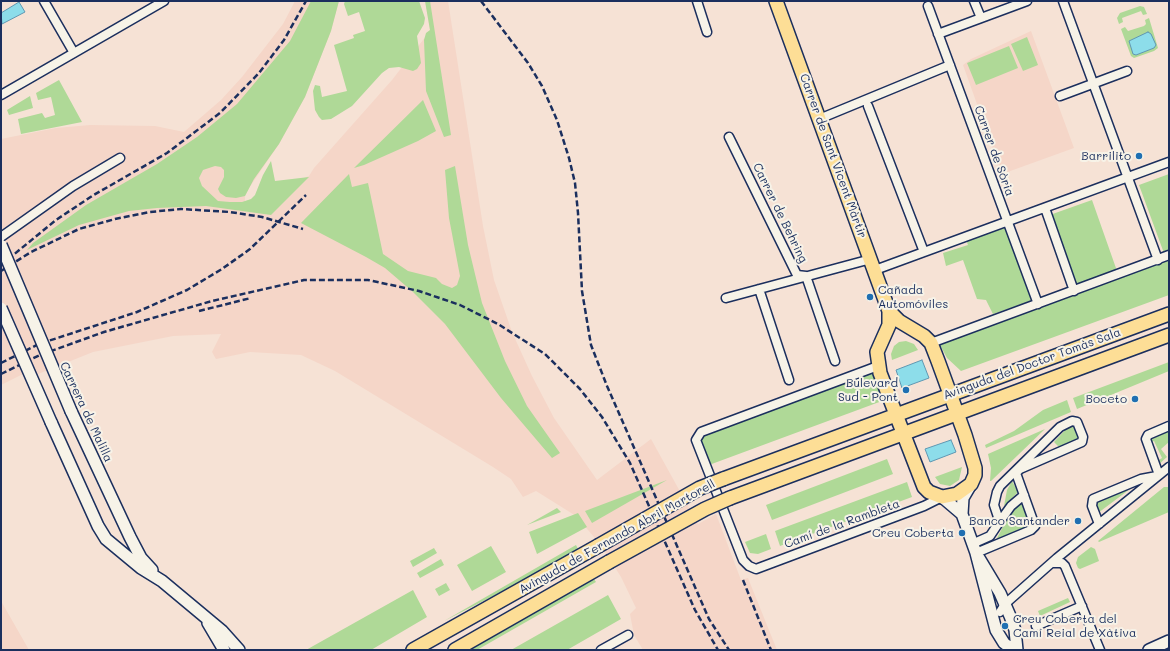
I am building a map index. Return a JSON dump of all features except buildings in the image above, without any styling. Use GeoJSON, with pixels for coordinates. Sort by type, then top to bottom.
{"type":"FeatureCollection","features":[{"type":"Feature","properties":{"kind":"main road","name":"Carrer de Sant Vicent Màrtir"},"geometry":{"type":"LineString","coordinates":[[776,1],[890,311],[899,321],[924,336],[930,342]]}},
{"type":"Feature","properties":{"kind":"main road"},"geometry":{"type":"LineString","coordinates":[[877,352],[896,332],[904,331],[930,342],[957,413],[975,468],[975,475],[971,484],[958,494],[942,498],[929,492],[924,487],[895,415],[878,366],[877,352],[889,325],[890,311]]}},
{"type":"Feature","properties":{"kind":"main road","name":"Avinguda del Doctor Tomàs Sala"},"geometry":{"type":"LineString","coordinates":[[895,415],[1169,314]]}},
{"type":"Feature","properties":{"kind":"main road","name":"Avinguda del Doctor Tomàs Sala"},"geometry":{"type":"LineString","coordinates":[[903,434],[1169,335]]}},
{"type":"Feature","properties":{"kind":"main road","name":"Avinguda de Fernando Abril Martorell"},"geometry":{"type":"LineString","coordinates":[[413,650],[700,488],[895,415]]}},
{"type":"Feature","properties":{"kind":"main road","name":"Avinguda de Fernando Abril Martorell"},"geometry":{"type":"LineString","coordinates":[[455,650],[705,509],[730,498],[903,434]]}},
{"type":"Feature","properties":{"kind":"street"},"geometry":{"type":"LineString","coordinates":[[44,1],[74,53]]}},
{"type":"Feature","properties":{"kind":"street"},"geometry":{"type":"LineString","coordinates":[[1,95],[164,1]]}},
{"type":"Feature","properties":{"kind":"street"},"geometry":{"type":"LineString","coordinates":[[697,1],[707,32]]}},
{"type":"Feature","properties":{"kind":"street"},"geometry":{"type":"LineString","coordinates":[[974,1],[980,18]]}},
{"type":"Feature","properties":{"kind":"street"},"geometry":{"type":"LineString","coordinates":[[938,34],[1017,3],[1027,1]]}},
{"type":"Feature","properties":{"kind":"street"},"geometry":{"type":"LineString","coordinates":[[1063,1],[1158,260]]}},
{"type":"Feature","properties":{"kind":"street","name":"Carrer de Sòria"},"geometry":{"type":"LineString","coordinates":[[928,6],[1038,304]]}},
{"type":"Feature","properties":{"kind":"street"},"geometry":{"type":"LineString","coordinates":[[819,119],[950,65]]}},
{"type":"Feature","properties":{"kind":"street"},"geometry":{"type":"LineString","coordinates":[[1060,96],[1127,71]]}},
{"type":"Feature","properties":{"kind":"street"},"geometry":{"type":"LineString","coordinates":[[868,106],[924,252]]}},
{"type":"Feature","properties":{"kind":"street","name":"Carrer de Behring"},"geometry":{"type":"LineString","coordinates":[[729,137],[797,275],[806,276],[835,362]]}},
{"type":"Feature","properties":{"kind":"street"},"geometry":{"type":"LineString","coordinates":[[1,237],[72,186],[120,158]]}},
{"type":"Feature","properties":{"kind":"street"},"geometry":{"type":"LineString","coordinates":[[726,298],[806,276],[873,265],[924,252],[1169,162]]}},
{"type":"Feature","properties":{"kind":"street"},"geometry":{"type":"LineString","coordinates":[[1045,208],[1074,291]]}},
{"type":"Feature","properties":{"kind":"street","name":"Carrera de Malilla"},"geometry":{"type":"LineString","coordinates":[[1,245],[71,411],[142,558],[162,581],[207,621],[222,632],[239,650]]}},
{"type":"Feature","properties":{"kind":"street"},"geometry":{"type":"LineString","coordinates":[[930,342],[1074,291],[1169,255]]}},
{"type":"Feature","properties":{"kind":"street"},"geometry":{"type":"LineString","coordinates":[[759,289],[789,380]]}},
{"type":"Feature","properties":{"kind":"street","name":"Carrera de Malilla"},"geometry":{"type":"LineString","coordinates":[[1,308],[50,422],[98,526],[106,539],[142,568],[162,581]]}},
{"type":"Feature","properties":{"kind":"street","name":"Camí de la Rambleta"},"geometry":{"type":"LineString","coordinates":[[878,366],[700,432],[696,440],[743,560],[749,566],[756,568],[942,498]]}},
{"type":"Feature","properties":{"kind":"street"},"geometry":{"type":"LineString","coordinates":[[974,548],[1033,528],[1035,523],[1016,473],[1020,469],[1082,442],[1083,437],[1076,422],[1072,421],[1060,426],[1000,486],[994,505],[998,524]]}},
{"type":"Feature","properties":{"kind":"street"},"geometry":{"type":"LineString","coordinates":[[1158,476],[1146,439],[1148,435],[1169,426]]}},
{"type":"Feature","properties":{"kind":"street"},"geometry":{"type":"LineString","coordinates":[[994,623],[996,616],[1005,610],[1052,563],[1169,467]]}},
{"type":"Feature","properties":{"kind":"street"},"geometry":{"type":"LineString","coordinates":[[1100,524],[1092,506],[1093,499],[1141,479],[1158,476]]}},
{"type":"Feature","properties":{"kind":"street"},"geometry":{"type":"LineString","coordinates":[[971,484],[963,498],[962,514],[974,548],[994,623],[1000,637],[1013,650]]}},
{"type":"Feature","properties":{"kind":"street"},"geometry":{"type":"LineString","coordinates":[[974,548],[990,536],[1011,506],[1024,495]]}},
{"type":"Feature","properties":{"kind":"street"},"geometry":{"type":"LineString","coordinates":[[942,498],[962,514]]}},
{"type":"Feature","properties":{"kind":"street"},"geometry":{"type":"LineString","coordinates":[[974,548],[988,572],[1015,630],[1017,650]]}},
{"type":"Feature","properties":{"kind":"street"},"geometry":{"type":"LineString","coordinates":[[1052,563],[1062,563],[1065,566],[1100,650]]}},
{"type":"Feature","properties":{"kind":"street"},"geometry":{"type":"LineString","coordinates":[[1036,626],[1082,606]]}},
{"type":"Feature","properties":{"kind":"street","name":"Carrera de Malilla"},"geometry":{"type":"LineString","coordinates":[[207,621],[224,650]]}},
{"type":"Feature","properties":{"kind":"street"},"geometry":{"type":"LineString","coordinates":[[1000,637],[1004,640],[1010,640],[1015,635],[1015,630]]}},
{"type":"Feature","properties":{"kind":"street"},"geometry":{"type":"LineString","coordinates":[[601,650],[628,634]]}},
{"type":"Feature","properties":{"kind":"street"},"geometry":{"type":"LineString","coordinates":[[1149,650],[1169,641]]}},
{"type":"Feature","properties":{"kind":"shaded area"},"geometry":{"type":"Polygon","coordinates":[[[295,1],[339,1],[331,31],[305,97],[279,144],[249,188],[245,196],[245,204],[309,176],[314,168],[392,80],[430,31],[425,1],[448,1],[483,226],[494,280],[512,332],[532,376],[554,418],[597,480],[651,439],[698,524],[716,514],[741,580],[748,578],[777,650],[643,650],[634,635],[630,614],[636,608],[621,577],[600,544],[576,516],[536,491],[523,497],[511,479],[493,467],[335,371],[301,355],[250,352],[216,359],[212,352],[221,334],[173,336],[93,352],[33,376],[27,372],[1,385],[1,139],[56,128],[90,125],[155,126],[184,132],[221,100],[242,77],[283,24],[295,1]]]}},
{"type":"Feature","properties":{"kind":"shaded area"},"geometry":{"type":"Polygon","coordinates":[[[1031,31],[1074,148],[1002,174],[963,65],[971,59],[1031,31]]]}},
{"type":"Feature","properties":{"kind":"shaded area"},"geometry":{"type":"Polygon","coordinates":[[[1,601],[29,650],[1,650],[1,601]]]}},
{"type":"Feature","properties":{"kind":"green space"},"geometry":{"type":"Polygon","coordinates":[[[311,1],[339,1],[331,31],[305,97],[279,144],[254,179],[245,196],[236,198],[226,197],[220,193],[218,189],[224,177],[224,170],[221,167],[215,166],[203,170],[199,178],[202,186],[218,201],[242,202],[251,199],[255,195],[263,175],[271,161],[275,181],[309,177],[271,215],[206,206],[129,211],[79,225],[27,250],[33,243],[86,205],[157,164],[197,137],[237,104],[290,41],[311,1]]]}},
{"type":"Feature","properties":{"kind":"green space"},"geometry":{"type":"Polygon","coordinates":[[[345,1],[419,1],[425,18],[424,24],[417,36],[421,63],[417,69],[413,71],[399,67],[389,68],[382,73],[352,106],[331,119],[322,120],[315,110],[313,91],[315,85],[320,86],[322,97],[347,91],[334,45],[354,38],[353,35],[365,31],[359,12],[348,16],[344,4],[345,1]]]}},
{"type":"Feature","properties":{"kind":"green space"},"geometry":{"type":"Polygon","coordinates":[[[425,1],[430,1],[451,135],[444,137],[426,91],[424,40],[426,33],[430,30],[425,1]]]}},
{"type":"Feature","properties":{"kind":"green space"},"geometry":{"type":"Polygon","coordinates":[[[1140,6],[1144,7],[1147,14],[1143,15],[1141,11],[1122,18],[1123,22],[1119,24],[1117,18],[1120,13],[1140,6]]]}},
{"type":"Feature","properties":{"kind":"green space"},"geometry":{"type":"Polygon","coordinates":[[[1149,18],[1158,48],[1154,51],[1134,58],[1131,56],[1121,29],[1125,27],[1128,31],[1144,26],[1146,24],[1145,20],[1149,18]],[[1129,42],[1135,55],[1154,48],[1129,42]]]}},
{"type":"Feature","properties":{"kind":"green space"},"geometry":{"type":"Polygon","coordinates":[[[1027,37],[1038,65],[1023,71],[1011,44],[1027,37]]]}},
{"type":"Feature","properties":{"kind":"green space"},"geometry":{"type":"Polygon","coordinates":[[[1009,46],[1018,68],[976,85],[967,63],[1009,46]]]}},
{"type":"Feature","properties":{"kind":"green space"},"geometry":{"type":"Polygon","coordinates":[[[59,80],[82,122],[21,134],[18,119],[42,113],[45,118],[55,115],[51,97],[38,100],[36,93],[59,80]]]}},
{"type":"Feature","properties":{"kind":"green space"},"geometry":{"type":"Polygon","coordinates":[[[30,96],[33,108],[9,115],[7,110],[30,96]]]}},
{"type":"Feature","properties":{"kind":"green space"},"geometry":{"type":"Polygon","coordinates":[[[423,100],[436,131],[418,141],[354,168],[423,100]]]}},
{"type":"Feature","properties":{"kind":"green space"},"geometry":{"type":"Polygon","coordinates":[[[455,166],[468,245],[482,303],[505,361],[527,406],[560,453],[552,458],[501,398],[445,324],[413,292],[385,268],[301,223],[349,174],[352,187],[368,183],[383,254],[408,271],[436,278],[442,284],[452,288],[457,285],[460,276],[449,218],[445,170],[455,166]]]}},
{"type":"Feature","properties":{"kind":"green space"},"geometry":{"type":"Polygon","coordinates":[[[1169,174],[1169,255],[1165,256],[1139,185],[1169,174]]]}},
{"type":"Feature","properties":{"kind":"green space"},"geometry":{"type":"Polygon","coordinates":[[[1092,200],[1117,271],[1073,287],[1047,216],[1092,200]]]}},
{"type":"Feature","properties":{"kind":"green space"},"geometry":{"type":"Polygon","coordinates":[[[1002,226],[1008,228],[1033,299],[1031,304],[1026,305],[1025,303],[993,314],[986,300],[977,299],[963,260],[946,266],[943,253],[968,245],[966,240],[1002,226]]]}},
{"type":"Feature","properties":{"kind":"green space"},"geometry":{"type":"Polygon","coordinates":[[[1169,259],[1169,295],[961,371],[947,358],[939,343],[1169,259]]]}},
{"type":"Feature","properties":{"kind":"green space"},"geometry":{"type":"Polygon","coordinates":[[[906,341],[914,344],[918,350],[892,360],[891,354],[894,346],[899,342],[906,341]]]}},
{"type":"Feature","properties":{"kind":"green space"},"geometry":{"type":"Polygon","coordinates":[[[1169,362],[1169,371],[1077,409],[1073,398],[1169,362]]]}},
{"type":"Feature","properties":{"kind":"green space"},"geometry":{"type":"Polygon","coordinates":[[[872,371],[882,401],[709,465],[701,443],[705,431],[872,371]]]}},
{"type":"Feature","properties":{"kind":"green space"},"geometry":{"type":"Polygon","coordinates":[[[1067,400],[1071,412],[986,448],[985,445],[1014,431],[1043,410],[1067,400]]]}},
{"type":"Feature","properties":{"kind":"green space"},"geometry":{"type":"Polygon","coordinates":[[[1074,425],[1079,439],[1060,448],[1054,442],[1069,426],[1074,425]]]}},
{"type":"Feature","properties":{"kind":"green space"},"geometry":{"type":"Polygon","coordinates":[[[1045,429],[990,481],[991,468],[988,454],[1045,429]]]}},
{"type":"Feature","properties":{"kind":"green space"},"geometry":{"type":"Polygon","coordinates":[[[1169,430],[1169,442],[1161,449],[1167,457],[1158,465],[1157,461],[1162,458],[1154,441],[1149,443],[1149,437],[1169,430]]]}},
{"type":"Feature","properties":{"kind":"green space"},"geometry":{"type":"Polygon","coordinates":[[[887,459],[893,474],[772,520],[766,505],[887,459]]]}},
{"type":"Feature","properties":{"kind":"green space"},"geometry":{"type":"Polygon","coordinates":[[[962,467],[959,480],[950,486],[940,484],[935,477],[962,467]]]}},
{"type":"Feature","properties":{"kind":"green space"},"geometry":{"type":"Polygon","coordinates":[[[667,480],[592,523],[585,511],[667,480]]]}},
{"type":"Feature","properties":{"kind":"green space"},"geometry":{"type":"Polygon","coordinates":[[[1012,481],[1018,492],[1004,506],[1007,490],[1012,481]]]}},
{"type":"Feature","properties":{"kind":"green space"},"geometry":{"type":"Polygon","coordinates":[[[907,482],[912,497],[780,546],[775,531],[907,482]]]}},
{"type":"Feature","properties":{"kind":"green space"},"geometry":{"type":"Polygon","coordinates":[[[1134,485],[1098,513],[1095,505],[1096,501],[1102,500],[1134,485]]]}},
{"type":"Feature","properties":{"kind":"green space"},"geometry":{"type":"Polygon","coordinates":[[[1164,487],[1169,487],[1169,512],[1099,542],[1098,541],[1164,487]]]}},
{"type":"Feature","properties":{"kind":"green space"},"geometry":{"type":"Polygon","coordinates":[[[1020,503],[1023,503],[1031,524],[1030,527],[997,541],[996,540],[1006,521],[1020,503]]]}},
{"type":"Feature","properties":{"kind":"green space"},"geometry":{"type":"Polygon","coordinates":[[[557,508],[561,512],[527,525],[557,508]]]}},
{"type":"Feature","properties":{"kind":"green space"},"geometry":{"type":"Polygon","coordinates":[[[578,513],[587,527],[537,554],[529,532],[578,513]]]}},
{"type":"Feature","properties":{"kind":"green space"},"geometry":{"type":"Polygon","coordinates":[[[766,534],[771,549],[758,554],[750,553],[745,542],[766,534]]]}},
{"type":"Feature","properties":{"kind":"green space"},"geometry":{"type":"Polygon","coordinates":[[[576,545],[578,549],[509,588],[444,621],[576,545]]]}},
{"type":"Feature","properties":{"kind":"green space"},"geometry":{"type":"Polygon","coordinates":[[[491,546],[506,572],[472,591],[457,565],[491,546]]]}},
{"type":"Feature","properties":{"kind":"green space"},"geometry":{"type":"Polygon","coordinates":[[[1091,547],[1095,549],[1099,561],[1080,569],[1078,568],[1076,563],[1078,557],[1091,547]]]}},
{"type":"Feature","properties":{"kind":"green space"},"geometry":{"type":"Polygon","coordinates":[[[434,548],[437,553],[413,567],[410,561],[434,548]]]}},
{"type":"Feature","properties":{"kind":"green space"},"geometry":{"type":"Polygon","coordinates":[[[441,559],[444,565],[420,578],[417,573],[441,559]]]}},
{"type":"Feature","properties":{"kind":"green space"},"geometry":{"type":"Polygon","coordinates":[[[594,579],[596,582],[477,650],[469,650],[594,579]]]}},
{"type":"Feature","properties":{"kind":"green space"},"geometry":{"type":"Polygon","coordinates":[[[446,583],[450,590],[439,596],[435,589],[446,583]]]}},
{"type":"Feature","properties":{"kind":"green space"},"geometry":{"type":"Polygon","coordinates":[[[413,590],[427,617],[371,650],[306,650],[413,590]]]}},
{"type":"Feature","properties":{"kind":"green space"},"geometry":{"type":"Polygon","coordinates":[[[608,595],[621,619],[567,650],[511,650],[608,595]]]}},
{"type":"Feature","properties":{"kind":"green space"},"geometry":{"type":"Polygon","coordinates":[[[1068,598],[1070,602],[1040,616],[1038,611],[1068,598]]]}},
{"type":"Feature","properties":{"kind":"water"},"geometry":{"type":"Polygon","coordinates":[[[19,2],[25,12],[2,24],[1,13],[19,2]]]}},
{"type":"Feature","properties":{"kind":"water"},"geometry":{"type":"Polygon","coordinates":[[[1148,32],[1151,34],[1156,45],[1154,48],[1136,55],[1133,54],[1129,41],[1148,32]]]}},
{"type":"Feature","properties":{"kind":"water"},"geometry":{"type":"Polygon","coordinates":[[[922,360],[929,378],[902,388],[896,370],[922,360]]]}},
{"type":"Feature","properties":{"kind":"water"},"geometry":{"type":"Polygon","coordinates":[[[951,440],[956,452],[930,462],[925,449],[951,440]]]}},
{"type":"Feature","properties":{"kind":"railway"},"geometry":{"type":"LineString","coordinates":[[1,265],[56,220],[92,196],[167,153],[220,113],[259,73],[284,40],[306,1]]}},
{"type":"Feature","properties":{"kind":"railway"},"geometry":{"type":"LineString","coordinates":[[481,1],[528,63],[542,86],[557,120],[575,183],[582,291],[591,345],[607,386],[709,619],[729,650]]}},
{"type":"Feature","properties":{"kind":"railway"},"geometry":{"type":"LineString","coordinates":[[1,363],[39,344],[137,312],[187,290],[222,269],[250,249],[306,195]]}},
{"type":"Feature","properties":{"kind":"railway"},"geometry":{"type":"LineString","coordinates":[[1,271],[31,252],[79,229],[115,219],[150,212],[181,209],[230,212],[262,217],[303,229]]}},
{"type":"Feature","properties":{"kind":"railway"},"geometry":{"type":"LineString","coordinates":[[1,374],[40,355],[104,332],[212,301],[304,280],[368,280],[419,291],[460,305],[498,324],[545,354],[580,389],[602,417],[630,463],[695,610],[718,650]]}},
{"type":"Feature","properties":{"kind":"railway"},"geometry":{"type":"LineString","coordinates":[[199,311],[251,298]]}},
{"type":"Feature","properties":{"kind":"railway"},"geometry":{"type":"LineString","coordinates":[[743,580],[771,650]]}},
{"type":"Feature","properties":{"kind":"place","name":"Barrilito"},"geometry":{"type":"Point","coordinates":[1139,156]}},
{"type":"Feature","properties":{"kind":"place","name":"Cañada Automóviles"},"geometry":{"type":"Point","coordinates":[870,297]}},
{"type":"Feature","properties":{"kind":"place","name":"Bulevard Sud - Pont"},"geometry":{"type":"Point","coordinates":[906,390]}},
{"type":"Feature","properties":{"kind":"place","name":"Boceto"},"geometry":{"type":"Point","coordinates":[1135,399]}},
{"type":"Feature","properties":{"kind":"place","name":"Banco Santander"},"geometry":{"type":"Point","coordinates":[1078,521]}},
{"type":"Feature","properties":{"kind":"place","name":"Creu Coberta"},"geometry":{"type":"Point","coordinates":[962,533]}},
{"type":"Feature","properties":{"kind":"place","name":"Creu Coberta del Camí Reial de Xàtiva"},"geometry":{"type":"Point","coordinates":[1005,626]}}]}
